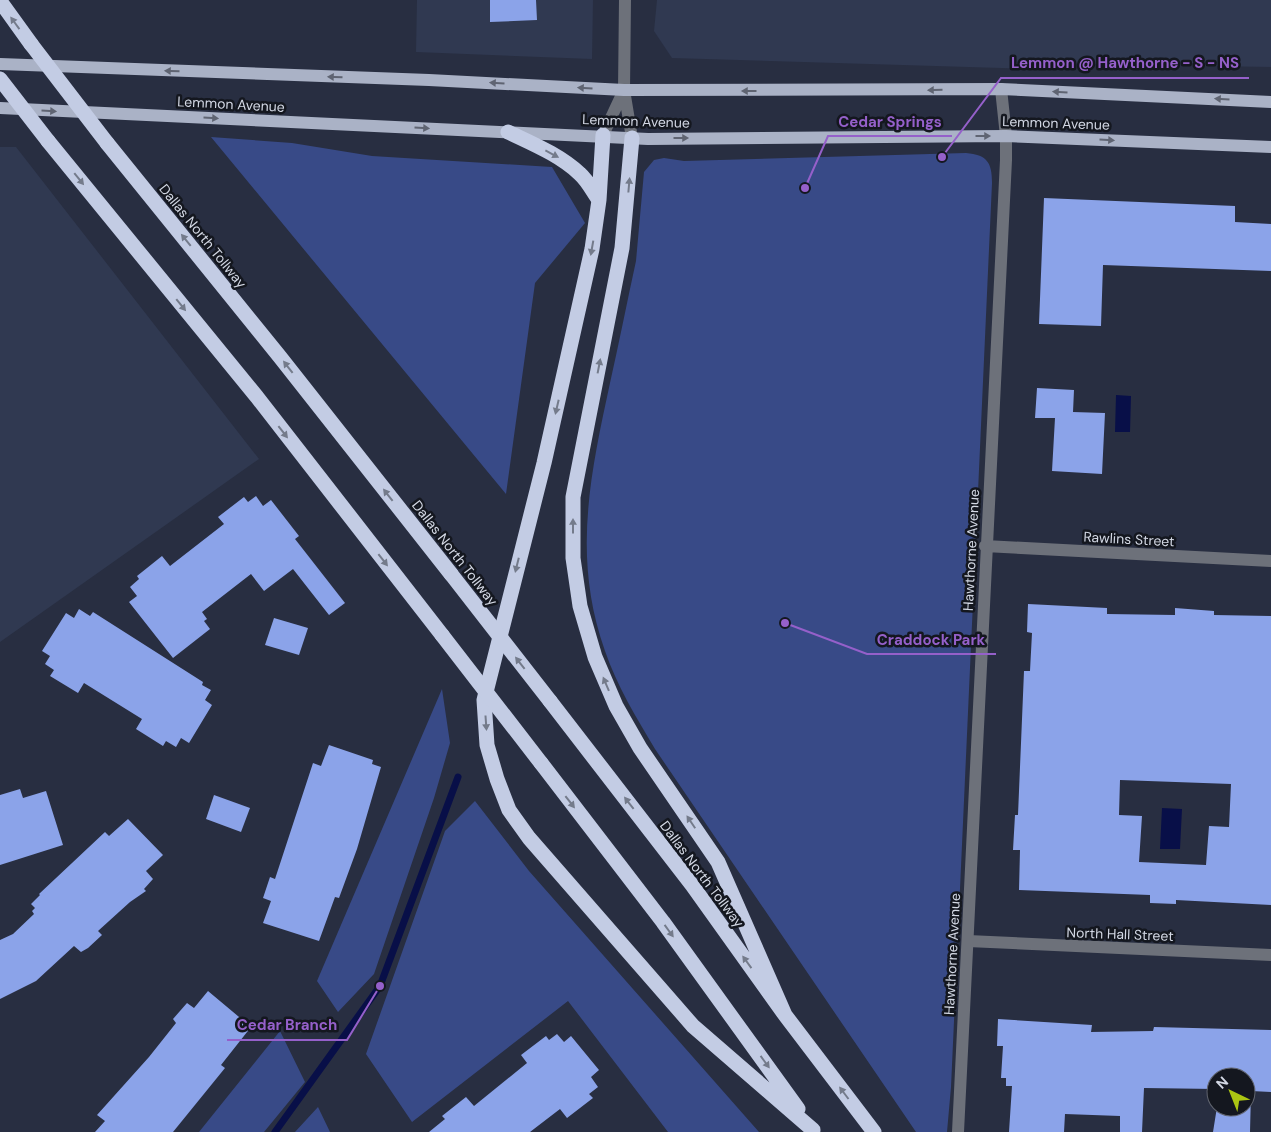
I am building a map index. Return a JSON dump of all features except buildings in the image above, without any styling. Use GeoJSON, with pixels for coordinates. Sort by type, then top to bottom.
{"type":"FeatureCollection","features":[{"type":"Feature","properties":{"kind":"highway","name":"Dallas North Tollway"},"geometry":{"type":"LineString","coordinates":[[0,1],[30,44],[107,143],[280,357],[550,701],[692,885],[785,1015],[874,1132]]}},
{"type":"Feature","properties":{"kind":"highway"},"geometry":{"type":"LineString","coordinates":[[0,79],[48,141],[257,398],[442,635],[663,922],[814,1131]]}},
{"type":"Feature","properties":{"kind":"highway"},"geometry":{"type":"LineString","coordinates":[[508,132],[558,157],[573,168],[582,176],[599,200]]}},
{"type":"Feature","properties":{"kind":"highway"},"geometry":{"type":"LineString","coordinates":[[603,135],[599,200],[592,249],[544,463],[484,700],[487,745],[497,779],[510,810],[528,838],[693,1026],[814,1131]]}},
{"type":"Feature","properties":{"kind":"highway"},"geometry":{"type":"LineString","coordinates":[[632,138],[622,248],[573,497],[573,558],[580,606],[594,657],[616,706],[640,748],[718,862],[785,1015]]}},
{"type":"Feature","properties":{"kind":"main road"},"geometry":{"type":"LineString","coordinates":[[0,64],[429,80],[624,90],[1001,89],[1271,102]]}},
{"type":"Feature","properties":{"kind":"main road","name":"Lemmon Avenue"},"geometry":{"type":"LineString","coordinates":[[0,108],[603,135],[632,138],[1006,136],[1271,147]]}},
{"type":"Feature","properties":{"kind":"street"},"geometry":{"type":"LineString","coordinates":[[625,0],[624,90],[632,138]]}},
{"type":"Feature","properties":{"kind":"street","name":"Hawthorne Avenue"},"geometry":{"type":"LineString","coordinates":[[958,1132],[1006,136],[1001,89]]}},
{"type":"Feature","properties":{"kind":"street"},"geometry":{"type":"LineString","coordinates":[[603,135],[624,90]]}},
{"type":"Feature","properties":{"kind":"street","name":"Rawlins Street"},"geometry":{"type":"LineString","coordinates":[[986,546],[1271,561]]}},
{"type":"Feature","properties":{"kind":"street","name":"North Hall Street"},"geometry":{"type":"LineString","coordinates":[[968,941],[1271,955]]}},
{"type":"Feature","properties":{"kind":"shaded area"},"geometry":{"type":"Polygon","coordinates":[[[417,0],[593,0],[592,59],[416,52],[417,0]]]}},
{"type":"Feature","properties":{"kind":"shaded area"},"geometry":{"type":"Polygon","coordinates":[[[657,0],[1271,0],[1271,67],[1038,63],[1037,69],[672,58],[654,31],[657,0]]]}},
{"type":"Feature","properties":{"kind":"shaded area"},"geometry":{"type":"Polygon","coordinates":[[[211,137],[292,143],[372,156],[552,167],[585,223],[535,283],[506,494],[211,137]]]}},
{"type":"Feature","properties":{"kind":"shaded area"},"geometry":{"type":"Polygon","coordinates":[[[0,147],[16,147],[259,459],[0,642],[0,147]]]}},
{"type":"Feature","properties":{"kind":"shaded area"},"geometry":{"type":"Polygon","coordinates":[[[966,153],[979,156],[987,161],[991,170],[992,183],[951,1087],[947,1132],[916,1132],[655,749],[627,701],[605,651],[595,617],[589,583],[588,517],[596,451],[636,261],[644,172],[654,160],[664,158],[684,161],[966,153]]]}},
{"type":"Feature","properties":{"kind":"shaded area"},"geometry":{"type":"Polygon","coordinates":[[[1116,395],[1131,396],[1130,432],[1115,432],[1116,395]]]}},
{"type":"Feature","properties":{"kind":"shaded area"},"geometry":{"type":"Polygon","coordinates":[[[442,689],[450,743],[434,798],[374,974],[338,1012],[317,981],[442,689]]]}},
{"type":"Feature","properties":{"kind":"shaded area"},"geometry":{"type":"Polygon","coordinates":[[[475,801],[529,871],[759,1132],[668,1132],[568,1001],[412,1122],[366,1054],[445,831],[475,801]]]}},
{"type":"Feature","properties":{"kind":"shaded area"},"geometry":{"type":"Polygon","coordinates":[[[1162,808],[1182,809],[1180,849],[1160,849],[1162,808]]]}},
{"type":"Feature","properties":{"kind":"shaded area"},"geometry":{"type":"Polygon","coordinates":[[[280,1031],[305,1082],[264,1132],[199,1132],[280,1031]]]}},
{"type":"Feature","properties":{"kind":"shaded area"},"geometry":{"type":"Polygon","coordinates":[[[318,1107],[330,1132],[295,1132],[318,1107]]]}},
{"type":"Feature","properties":{"kind":"waterway"},"geometry":{"type":"LineString","coordinates":[[275,1132],[380,986],[458,777]]}},
{"type":"Feature","properties":{"kind":"place","name":"Lemmon @ Hawthorne - S - NS"},"geometry":{"type":"Point","coordinates":[942,157]}},
{"type":"Feature","properties":{"kind":"place","name":"Cedar Springs"},"geometry":{"type":"Point","coordinates":[805,188]}},
{"type":"Feature","properties":{"kind":"place","name":"Craddock Park"},"geometry":{"type":"Point","coordinates":[785,623]}},
{"type":"Feature","properties":{"kind":"place","name":"Cedar Branch"},"geometry":{"type":"Point","coordinates":[380,986]}}]}
